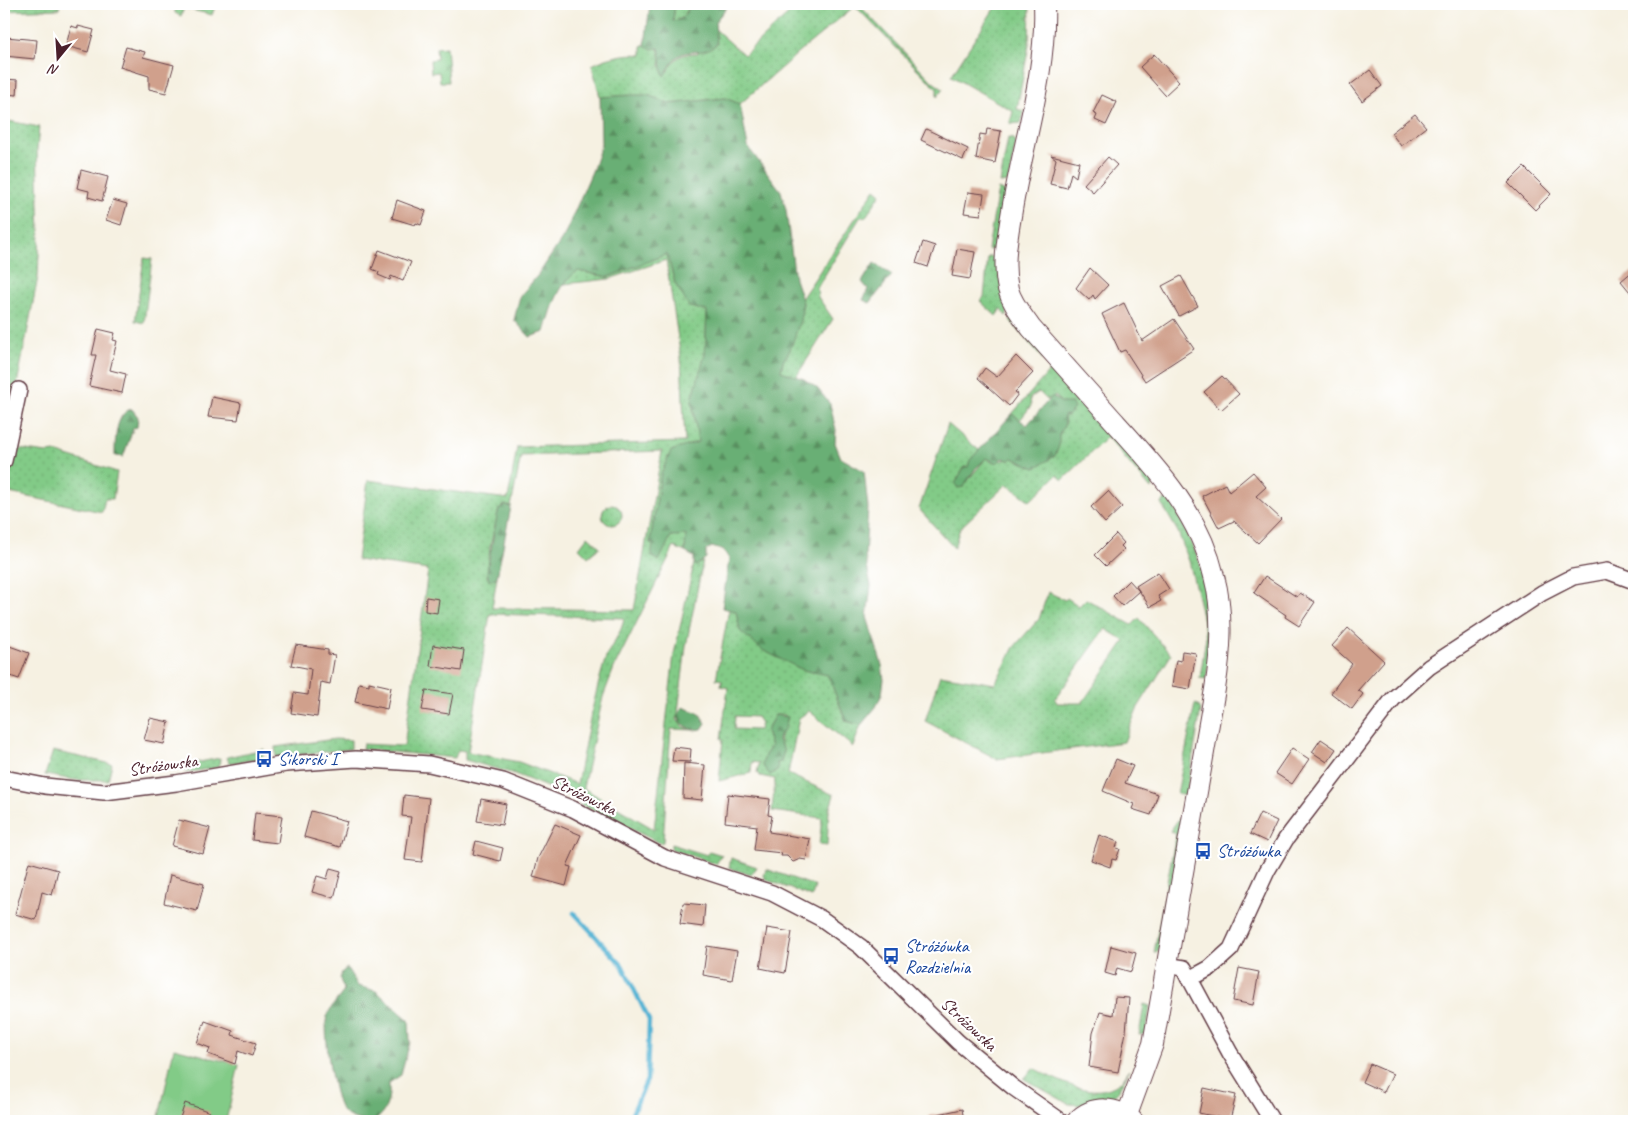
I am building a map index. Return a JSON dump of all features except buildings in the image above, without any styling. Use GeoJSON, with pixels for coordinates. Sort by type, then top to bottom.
{"type":"FeatureCollection","features":[{"type":"Feature","properties":{"kind":"main road"},"geometry":{"type":"LineString","coordinates":[[1044,4],[1043,46],[1006,255],[1008,288],[1016,307],[1031,328],[1145,456],[1183,504],[1198,529],[1208,553],[1215,577],[1220,614],[1220,654],[1216,689],[1153,1044],[1130,1118],[1112,1109],[1096,1110],[1082,1116],[1077,1121]]}},
{"type":"Feature","properties":{"kind":"street"},"geometry":{"type":"LineString","coordinates":[[4,461],[19,390]]}},
{"type":"Feature","properties":{"kind":"street"},"geometry":{"type":"LineString","coordinates":[[1190,979],[1210,968],[1231,949],[1267,871],[1286,839],[1393,699],[1429,667],[1542,593],[1573,577],[1607,571],[1634,581]]}},
{"type":"Feature","properties":{"kind":"street","name":"Stróżowska"},"geometry":{"type":"LineString","coordinates":[[4,778],[45,786],[104,792],[176,783],[301,762],[356,759],[430,764],[503,780],[573,809],[665,858],[772,893],[822,918],[861,947],[958,1042],[1008,1083],[1061,1121]]}},
{"type":"Feature","properties":{"kind":"street"},"geometry":{"type":"LineString","coordinates":[[1166,966],[1184,968],[1230,1053],[1272,1121]]}},
{"type":"Feature","properties":{"kind":"green space"},"geometry":{"type":"Polygon","coordinates":[[[4,4],[60,4],[59,9],[4,11],[4,4]]]}},
{"type":"Feature","properties":{"kind":"green space"},"geometry":{"type":"Polygon","coordinates":[[[175,4],[216,4],[212,15],[184,8],[181,16],[175,13],[175,4]]]}},
{"type":"Feature","properties":{"kind":"green space"},"geometry":{"type":"Polygon","coordinates":[[[650,4],[675,4],[673,21],[681,19],[692,4],[729,4],[715,22],[717,44],[708,50],[679,56],[664,76],[659,48],[650,49],[645,45],[650,4]]]}},
{"type":"Feature","properties":{"kind":"green space"},"geometry":{"type":"Polygon","coordinates":[[[675,4],[692,4],[681,19],[673,21],[675,4]]]}},
{"type":"Feature","properties":{"kind":"green space"},"geometry":{"type":"Polygon","coordinates":[[[799,4],[858,4],[933,82],[943,89],[937,97],[937,89],[855,6],[740,104],[725,98],[669,104],[648,95],[600,97],[592,65],[597,62],[623,55],[642,55],[642,45],[645,45],[650,49],[658,48],[661,58],[660,66],[668,71],[680,57],[698,53],[714,28],[744,55],[799,4]]]}},
{"type":"Feature","properties":{"kind":"green space"},"geometry":{"type":"Polygon","coordinates":[[[997,4],[1030,4],[1029,45],[1017,109],[1024,111],[1021,123],[1010,124],[1013,111],[951,76],[997,4]]]}},
{"type":"Feature","properties":{"kind":"green space"},"geometry":{"type":"Polygon","coordinates":[[[446,47],[449,82],[440,82],[439,72],[431,73],[430,60],[437,59],[436,48],[446,47]]]}},
{"type":"Feature","properties":{"kind":"green space"},"geometry":{"type":"Polygon","coordinates":[[[648,95],[669,104],[725,98],[740,104],[748,147],[781,191],[786,210],[795,279],[803,303],[800,321],[790,350],[783,361],[781,371],[804,379],[817,388],[830,404],[836,430],[835,443],[841,458],[864,471],[868,508],[865,556],[871,586],[867,617],[882,665],[884,680],[882,694],[876,707],[861,725],[846,721],[828,675],[803,670],[764,651],[740,631],[736,611],[722,608],[729,559],[724,551],[712,547],[706,550],[706,558],[696,566],[694,557],[685,552],[686,535],[671,536],[659,561],[651,556],[653,545],[650,543],[661,474],[671,451],[698,442],[692,400],[705,354],[707,311],[689,307],[675,283],[667,254],[608,277],[578,271],[560,290],[545,332],[530,337],[514,320],[520,296],[538,275],[564,236],[593,169],[601,145],[600,97],[648,95]]]}},
{"type":"Feature","properties":{"kind":"green space"},"geometry":{"type":"Polygon","coordinates":[[[4,120],[39,127],[37,149],[40,233],[38,277],[4,451],[4,120]]]}},
{"type":"Feature","properties":{"kind":"green space"},"geometry":{"type":"Polygon","coordinates":[[[1008,138],[1013,139],[1016,143],[1008,182],[1000,183],[1008,138]]]}},
{"type":"Feature","properties":{"kind":"green space"},"geometry":{"type":"Polygon","coordinates":[[[875,189],[881,194],[865,218],[861,216],[817,288],[818,297],[833,319],[796,377],[781,371],[783,361],[790,350],[803,303],[801,299],[875,189]]]}},
{"type":"Feature","properties":{"kind":"green space"},"geometry":{"type":"Polygon","coordinates":[[[998,189],[1007,193],[997,249],[988,250],[998,189]]]}},
{"type":"Feature","properties":{"kind":"green space"},"geometry":{"type":"Polygon","coordinates":[[[667,254],[675,283],[707,310],[705,356],[692,400],[698,442],[671,451],[661,474],[650,543],[671,536],[686,535],[685,552],[674,547],[614,668],[603,697],[583,788],[654,829],[674,654],[694,563],[697,565],[703,561],[686,646],[677,720],[683,727],[694,730],[671,729],[663,842],[660,843],[580,804],[582,791],[576,787],[572,794],[566,795],[515,774],[465,760],[465,751],[458,750],[455,758],[362,749],[363,744],[404,746],[428,570],[357,560],[368,480],[508,499],[517,447],[685,442],[681,358],[666,260],[609,279],[564,284],[568,277],[578,271],[608,277],[667,254]],[[662,451],[521,456],[511,507],[505,505],[499,509],[490,547],[487,577],[493,580],[497,577],[492,608],[634,610],[662,451]],[[490,614],[468,752],[519,762],[577,784],[605,660],[621,629],[624,618],[490,614]]]}},
{"type":"Feature","properties":{"kind":"green space"},"geometry":{"type":"Polygon","coordinates":[[[988,257],[997,257],[1008,311],[1006,316],[1001,309],[996,316],[980,301],[984,297],[988,257]]]}},
{"type":"Feature","properties":{"kind":"green space"},"geometry":{"type":"Polygon","coordinates":[[[144,258],[152,259],[144,323],[135,321],[144,258]]]}},
{"type":"Feature","properties":{"kind":"green space"},"geometry":{"type":"Polygon","coordinates":[[[874,263],[892,275],[870,303],[863,300],[868,289],[862,282],[874,263]]]}},
{"type":"Feature","properties":{"kind":"green space"},"geometry":{"type":"Polygon","coordinates":[[[1014,316],[1156,481],[1151,489],[1107,437],[1063,480],[1057,475],[1030,501],[1007,484],[960,528],[954,548],[919,509],[948,424],[980,451],[970,460],[968,467],[964,467],[957,481],[965,484],[986,458],[992,462],[1013,458],[1035,468],[1055,456],[1059,435],[1065,424],[1062,403],[1055,396],[1047,400],[1039,392],[1030,398],[1031,406],[1020,420],[1012,414],[1051,369],[1010,320],[1014,316]]]}},
{"type":"Feature","properties":{"kind":"green space"},"geometry":{"type":"Polygon","coordinates":[[[1052,396],[1062,403],[1071,403],[1074,408],[1069,415],[1064,416],[1065,424],[1059,435],[1059,446],[1055,456],[1035,468],[1013,458],[1009,460],[1002,458],[997,463],[986,458],[975,469],[964,487],[958,488],[955,484],[964,467],[968,467],[970,460],[1012,414],[1027,425],[1052,396]]]}},
{"type":"Feature","properties":{"kind":"green space"},"geometry":{"type":"Polygon","coordinates":[[[132,409],[138,417],[137,427],[133,429],[123,457],[115,456],[119,421],[126,411],[132,409]]]}},
{"type":"Feature","properties":{"kind":"green space"},"geometry":{"type":"Polygon","coordinates":[[[12,448],[47,453],[55,452],[117,472],[113,499],[105,499],[102,512],[4,492],[12,448]]]}},
{"type":"Feature","properties":{"kind":"green space"},"geometry":{"type":"Polygon","coordinates":[[[1164,500],[1168,500],[1177,511],[1202,569],[1211,622],[1206,679],[1200,678],[1206,637],[1199,602],[1189,561],[1178,532],[1161,503],[1164,500]]]}},
{"type":"Feature","properties":{"kind":"green space"},"geometry":{"type":"Polygon","coordinates":[[[505,505],[511,507],[497,577],[489,581],[487,571],[497,516],[499,509],[505,505]]]}},
{"type":"Feature","properties":{"kind":"green space"},"geometry":{"type":"Polygon","coordinates":[[[612,505],[619,508],[622,515],[619,522],[612,525],[605,522],[602,515],[605,508],[612,505]]]}},
{"type":"Feature","properties":{"kind":"green space"},"geometry":{"type":"Polygon","coordinates":[[[588,536],[600,547],[588,557],[579,548],[588,536]]]}},
{"type":"Feature","properties":{"kind":"green space"},"geometry":{"type":"Polygon","coordinates":[[[1048,592],[1065,600],[1067,598],[1079,606],[1086,599],[1132,625],[1139,618],[1171,655],[1137,709],[1124,742],[997,759],[925,721],[940,675],[995,684],[1014,647],[1039,619],[1048,592]],[[1105,629],[1055,699],[1057,703],[1082,703],[1125,641],[1105,629]]]}},
{"type":"Feature","properties":{"kind":"green space"},"geometry":{"type":"Polygon","coordinates":[[[729,609],[736,611],[740,631],[803,670],[828,675],[846,721],[861,725],[853,747],[809,711],[799,718],[788,774],[834,795],[829,811],[827,846],[819,845],[822,818],[772,811],[775,779],[760,776],[757,773],[759,763],[752,762],[751,773],[719,781],[723,739],[721,739],[728,688],[721,686],[722,680],[716,679],[729,609]],[[775,715],[766,731],[771,747],[765,755],[770,775],[778,770],[777,762],[784,751],[780,740],[785,728],[785,715],[775,715]],[[735,716],[734,729],[759,730],[761,723],[757,717],[735,716]]]}},
{"type":"Feature","properties":{"kind":"green space"},"geometry":{"type":"Polygon","coordinates":[[[1195,704],[1201,710],[1186,796],[1177,794],[1195,704]]]}},
{"type":"Feature","properties":{"kind":"green space"},"geometry":{"type":"Polygon","coordinates":[[[682,707],[699,713],[706,723],[702,729],[694,730],[680,723],[678,716],[682,707]]]}},
{"type":"Feature","properties":{"kind":"green space"},"geometry":{"type":"Polygon","coordinates":[[[775,715],[788,717],[785,728],[778,740],[784,751],[781,762],[777,763],[778,770],[770,775],[762,765],[765,755],[771,747],[766,731],[775,715]]]}},
{"type":"Feature","properties":{"kind":"green space"},"geometry":{"type":"Polygon","coordinates":[[[335,739],[351,740],[351,749],[276,757],[275,747],[335,739]]]}},
{"type":"Feature","properties":{"kind":"green space"},"geometry":{"type":"Polygon","coordinates":[[[264,749],[262,759],[229,763],[227,757],[264,749]]]}},
{"type":"Feature","properties":{"kind":"green space"},"geometry":{"type":"Polygon","coordinates":[[[53,751],[112,764],[108,780],[75,780],[45,775],[53,751]]]}},
{"type":"Feature","properties":{"kind":"green space"},"geometry":{"type":"Polygon","coordinates":[[[220,758],[219,767],[186,772],[179,766],[220,758]]]}},
{"type":"Feature","properties":{"kind":"green space"},"geometry":{"type":"Polygon","coordinates":[[[1185,810],[1161,948],[1158,952],[1154,952],[1176,834],[1170,831],[1185,810]]]}},
{"type":"Feature","properties":{"kind":"green space"},"geometry":{"type":"Polygon","coordinates":[[[671,844],[707,855],[709,851],[722,855],[716,864],[671,849],[671,844]]]}},
{"type":"Feature","properties":{"kind":"green space"},"geometry":{"type":"Polygon","coordinates":[[[731,858],[757,867],[751,875],[729,868],[731,858]]]}},
{"type":"Feature","properties":{"kind":"green space"},"geometry":{"type":"Polygon","coordinates":[[[766,869],[815,886],[812,897],[767,880],[764,876],[766,869]]]}},
{"type":"Feature","properties":{"kind":"green space"},"geometry":{"type":"Polygon","coordinates":[[[347,968],[358,986],[376,991],[409,1020],[410,1042],[401,1075],[389,1083],[387,1105],[382,1114],[374,1121],[361,1120],[345,1114],[335,1094],[332,1080],[326,1036],[327,1017],[332,1006],[344,991],[340,979],[342,972],[347,968]]]}},
{"type":"Feature","properties":{"kind":"green space"},"geometry":{"type":"Polygon","coordinates":[[[1144,1004],[1150,1006],[1146,1034],[1139,1035],[1144,1004]]]}},
{"type":"Feature","properties":{"kind":"green space"},"geometry":{"type":"Polygon","coordinates":[[[174,1048],[239,1065],[226,1121],[158,1121],[174,1048]]]}},
{"type":"Feature","properties":{"kind":"green space"},"geometry":{"type":"Polygon","coordinates":[[[1033,1068],[1064,1083],[1087,1090],[1109,1088],[1119,1083],[1129,1070],[1119,1090],[1111,1098],[1080,1105],[1069,1104],[1024,1079],[1033,1068]]]}},
{"type":"Feature","properties":{"kind":"waterway"},"geometry":{"type":"LineString","coordinates":[[574,913],[622,965],[649,1020],[647,1080],[629,1121]]}},
{"type":"Feature","properties":{"kind":"place","name":"Sikorski I"},"geometry":{"type":"Point","coordinates":[264,759]}},
{"type":"Feature","properties":{"kind":"place","name":"Stróżówka"},"geometry":{"type":"Point","coordinates":[1203,851]}},
{"type":"Feature","properties":{"kind":"place","name":"Stróżówka Rozdzielnia"},"geometry":{"type":"Point","coordinates":[891,956]}}]}
